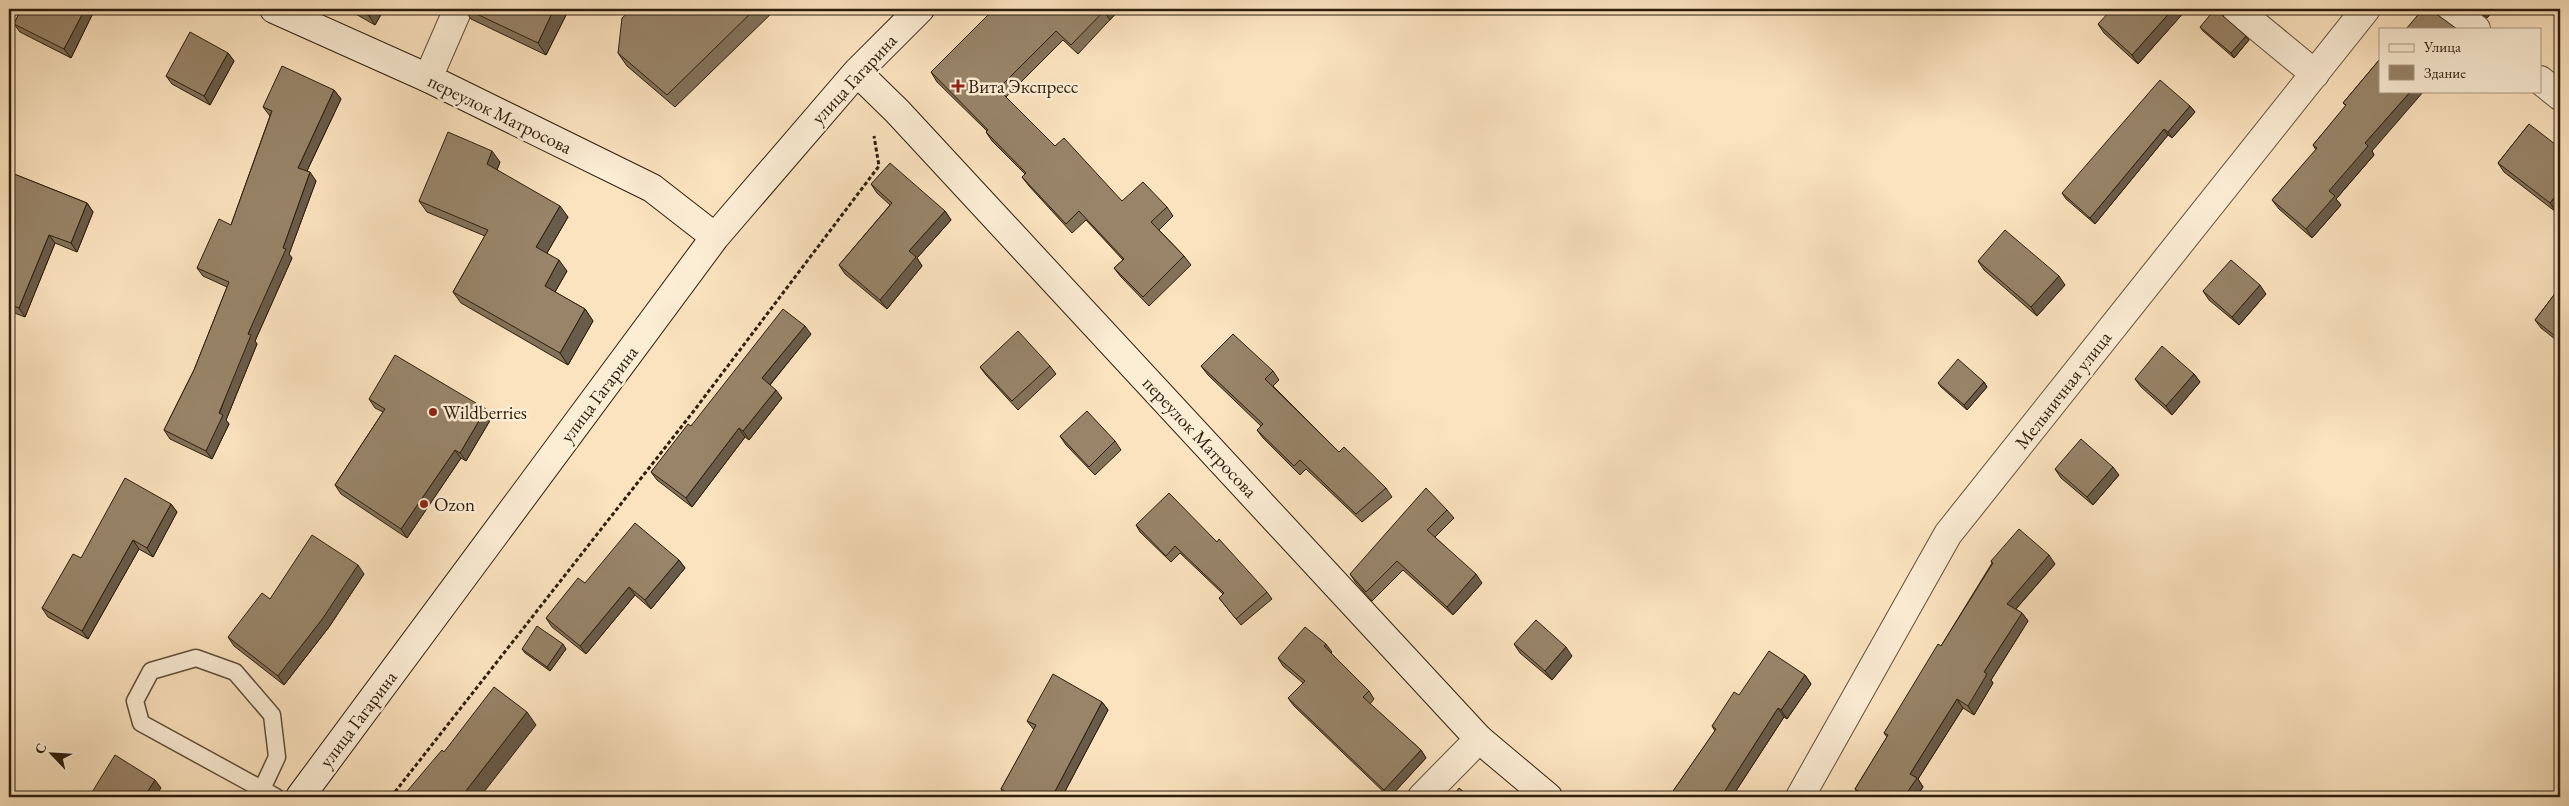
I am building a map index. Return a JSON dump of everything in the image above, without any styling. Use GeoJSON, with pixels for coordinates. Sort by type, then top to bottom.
{"type":"FeatureCollection","features":[{"type":"Feature","properties":{"kind":"main road","name":"переулок Матросова"},"geometry":{"type":"LineString","coordinates":[[274,9],[428,78],[652,188],[715,237]]}},
{"type":"Feature","properties":{"kind":"main road"},"geometry":{"type":"LineString","coordinates":[[428,78],[458,9]]}},
{"type":"Feature","properties":{"kind":"main road","name":"улица Гагарина"},"geometry":{"type":"LineString","coordinates":[[300,797],[715,237],[857,72],[920,9]]}},
{"type":"Feature","properties":{"kind":"main road"},"geometry":{"type":"LineString","coordinates":[[2236,9],[2315,74]]}},
{"type":"Feature","properties":{"kind":"main road","name":"Мельничная улица"},"geometry":{"type":"LineString","coordinates":[[1800,797],[1948,534],[2366,9]]}},
{"type":"Feature","properties":{"kind":"main road"},"geometry":{"type":"LineString","coordinates":[[2451,9],[2475,28]]}},
{"type":"Feature","properties":{"kind":"main road","name":"переулок Матросова"},"geometry":{"type":"LineString","coordinates":[[857,72],[904,118],[1479,739],[1548,797]]}},
{"type":"Feature","properties":{"kind":"main road"},"geometry":{"type":"LineString","coordinates":[[2542,82],[2560,96]]}},
{"type":"Feature","properties":{"kind":"main road"},"geometry":{"type":"LineString","coordinates":[[1422,797],[1479,739]]}},
{"type":"Feature","properties":{"kind":"lane"},"geometry":{"type":"LineString","coordinates":[[196,658],[235,672],[272,715],[276,757],[269,793],[141,723],[135,701],[151,671],[196,658]]}},
{"type":"Feature","properties":{"kind":"path"},"geometry":{"type":"LineString","coordinates":[[391,797],[693,412],[879,166],[874,136]]}},
{"type":"Feature","properties":{"kind":"building"},"geometry":{"type":"Polygon","coordinates":[[[21,9],[85,9],[64,49],[14,24],[21,9]]]}},
{"type":"Feature","properties":{"kind":"building"},"geometry":{"type":"Polygon","coordinates":[[[356,9],[373,9],[369,16],[356,9]]]}},
{"type":"Feature","properties":{"kind":"building"},"geometry":{"type":"Polygon","coordinates":[[[466,9],[554,9],[538,43],[466,9]]]}},
{"type":"Feature","properties":{"kind":"building"},"geometry":{"type":"Polygon","coordinates":[[[632,9],[755,9],[667,95],[618,53],[622,18],[632,9]]]}},
{"type":"Feature","properties":{"kind":"building"},"geometry":{"type":"Polygon","coordinates":[[[994,9],[1005,9],[1010,14],[1014,9],[1106,9],[1071,45],[1056,31],[998,89],[1055,146],[1064,138],[1122,201],[1143,182],[1167,207],[1151,222],[1184,256],[1143,297],[1114,268],[1124,259],[1079,211],[1066,224],[1022,177],[1026,173],[986,132],[988,130],[931,72],[994,9]]]}},
{"type":"Feature","properties":{"kind":"building"},"geometry":{"type":"Polygon","coordinates":[[[2112,9],[2173,9],[2132,55],[2098,24],[2112,9]]]}},
{"type":"Feature","properties":{"kind":"building"},"geometry":{"type":"Polygon","coordinates":[[[2215,9],[2219,9],[2223,16],[2246,36],[2231,53],[2200,27],[2215,9]]]}},
{"type":"Feature","properties":{"kind":"building"},"geometry":{"type":"Polygon","coordinates":[[[2423,9],[2433,9],[2435,13],[2456,28],[2407,28],[2423,9]]]}},
{"type":"Feature","properties":{"kind":"building"},"geometry":{"type":"Polygon","coordinates":[[[190,32],[228,53],[204,96],[166,76],[190,32]]]}},
{"type":"Feature","properties":{"kind":"building"},"geometry":{"type":"Polygon","coordinates":[[[2379,60],[2379,92],[2410,92],[2365,143],[2368,146],[2329,191],[2335,196],[2306,229],[2272,200],[2317,148],[2313,145],[2346,105],[2343,103],[2379,60]]]}},
{"type":"Feature","properties":{"kind":"building"},"geometry":{"type":"Polygon","coordinates":[[[282,66],[334,90],[298,168],[310,172],[283,248],[286,249],[248,334],[251,335],[219,413],[223,415],[206,451],[164,430],[194,370],[229,282],[197,268],[219,219],[231,225],[272,111],[263,107],[282,66]]]}},
{"type":"Feature","properties":{"kind":"building"},"geometry":{"type":"Polygon","coordinates":[[[2160,80],[2190,106],[2168,132],[2164,129],[2090,218],[2062,193],[2160,80]]]}},
{"type":"Feature","properties":{"kind":"building"},"geometry":{"type":"Polygon","coordinates":[[[2529,124],[2560,148],[2560,190],[2550,203],[2498,163],[2529,124]]]}},
{"type":"Feature","properties":{"kind":"building"},"geometry":{"type":"Polygon","coordinates":[[[448,132],[492,151],[487,164],[560,206],[536,247],[559,260],[545,286],[585,309],[560,353],[453,292],[488,230],[419,201],[448,132]]]}},
{"type":"Feature","properties":{"kind":"building"},"geometry":{"type":"Polygon","coordinates":[[[890,163],[945,211],[909,251],[916,257],[880,300],[839,265],[892,203],[871,184],[890,163]]]}},
{"type":"Feature","properties":{"kind":"building"},"geometry":{"type":"Polygon","coordinates":[[[9,172],[87,203],[71,243],[49,235],[19,308],[9,304],[9,172]]]}},
{"type":"Feature","properties":{"kind":"building"},"geometry":{"type":"Polygon","coordinates":[[[2005,230],[2059,276],[2031,307],[1978,261],[2005,230]]]}},
{"type":"Feature","properties":{"kind":"building"},"geometry":{"type":"Polygon","coordinates":[[[2231,260],[2260,285],[2232,317],[2203,291],[2231,260]]]}},
{"type":"Feature","properties":{"kind":"building"},"geometry":{"type":"Polygon","coordinates":[[[2560,287],[2560,340],[2535,320],[2560,287]]]}},
{"type":"Feature","properties":{"kind":"building"},"geometry":{"type":"Polygon","coordinates":[[[783,309],[805,326],[762,378],[776,390],[743,431],[739,428],[686,498],[651,472],[688,424],[691,426],[783,309]]]}},
{"type":"Feature","properties":{"kind":"building"},"geometry":{"type":"Polygon","coordinates":[[[1018,331],[1050,366],[1012,401],[980,367],[1018,331]]]}},
{"type":"Feature","properties":{"kind":"building"},"geometry":{"type":"Polygon","coordinates":[[[1233,334],[1273,371],[1265,379],[1339,452],[1344,447],[1386,488],[1356,514],[1300,460],[1294,466],[1257,430],[1263,424],[1201,366],[1233,334]]]}},
{"type":"Feature","properties":{"kind":"building"},"geometry":{"type":"Polygon","coordinates":[[[2162,346],[2194,374],[2166,406],[2135,379],[2162,346]]]}},
{"type":"Feature","properties":{"kind":"building"},"geometry":{"type":"Polygon","coordinates":[[[395,355],[486,409],[460,453],[455,450],[401,529],[335,485],[385,409],[369,399],[395,355]]]}},
{"type":"Feature","properties":{"kind":"building"},"geometry":{"type":"Polygon","coordinates":[[[1958,359],[1984,382],[1964,405],[1938,383],[1958,359]]]}},
{"type":"Feature","properties":{"kind":"building"},"geometry":{"type":"Polygon","coordinates":[[[1087,411],[1115,441],[1089,467],[1060,436],[1087,411]]]}},
{"type":"Feature","properties":{"kind":"building"},"geometry":{"type":"Polygon","coordinates":[[[2081,439],[2113,467],[2087,497],[2055,469],[2081,439]]]}},
{"type":"Feature","properties":{"kind":"building"},"geometry":{"type":"Polygon","coordinates":[[[125,478],[171,504],[147,548],[133,540],[82,631],[42,608],[73,554],[81,558],[125,478]]]}},
{"type":"Feature","properties":{"kind":"building"},"geometry":{"type":"Polygon","coordinates":[[[1426,488],[1447,510],[1427,530],[1476,574],[1447,607],[1397,561],[1366,592],[1350,574],[1426,488]]]}},
{"type":"Feature","properties":{"kind":"building"},"geometry":{"type":"Polygon","coordinates":[[[1169,493],[1217,542],[1219,539],[1267,592],[1236,619],[1219,598],[1224,593],[1175,546],[1166,556],[1136,525],[1169,493]]]}},
{"type":"Feature","properties":{"kind":"building"},"geometry":{"type":"Polygon","coordinates":[[[635,523],[679,560],[645,600],[629,587],[580,646],[546,618],[578,578],[585,583],[635,523]]]}},
{"type":"Feature","properties":{"kind":"building"},"geometry":{"type":"Polygon","coordinates":[[[2019,529],[2049,555],[2007,604],[2022,613],[1984,672],[1987,674],[1968,706],[1957,699],[1910,774],[1917,778],[1904,797],[1868,797],[1855,789],[1888,735],[1884,733],[1938,644],[1941,646],[1993,563],[1991,561],[2019,529]]]}},
{"type":"Feature","properties":{"kind":"building"},"geometry":{"type":"Polygon","coordinates":[[[312,535],[358,565],[323,618],[278,676],[228,637],[262,593],[270,599],[312,535]]]}},
{"type":"Feature","properties":{"kind":"building"},"geometry":{"type":"Polygon","coordinates":[[[1536,620],[1566,647],[1545,671],[1514,644],[1536,620]]]}},
{"type":"Feature","properties":{"kind":"building"},"geometry":{"type":"Polygon","coordinates":[[[537,626],[563,644],[547,667],[522,649],[537,626]]]}},
{"type":"Feature","properties":{"kind":"building"},"geometry":{"type":"Polygon","coordinates":[[[1305,627],[1326,644],[1324,646],[1369,691],[1363,697],[1421,750],[1384,790],[1288,698],[1305,681],[1278,658],[1305,627]]]}},
{"type":"Feature","properties":{"kind":"building"},"geometry":{"type":"Polygon","coordinates":[[[1769,651],[1805,675],[1781,710],[1778,708],[1721,797],[1669,797],[1716,729],[1712,726],[1734,692],[1739,695],[1769,651]]]}},
{"type":"Feature","properties":{"kind":"building"},"geometry":{"type":"Polygon","coordinates":[[[1053,674],[1102,702],[1052,797],[1015,797],[1001,789],[1036,725],[1027,721],[1053,674]]]}},
{"type":"Feature","properties":{"kind":"building"},"geometry":{"type":"Polygon","coordinates":[[[494,687],[527,712],[463,797],[404,797],[442,750],[444,752],[494,687]]]}},
{"type":"Feature","properties":{"kind":"building"},"geometry":{"type":"Polygon","coordinates":[[[115,755],[155,780],[144,797],[89,797],[115,755]]]}},
{"type":"Feature","properties":{"kind":"building"},"geometry":{"type":"Polygon","coordinates":[[[1459,788],[1470,797],[1452,797],[1459,788]]]}},
{"type":"Feature","properties":{"kind":"place","name":"Вита Экспресс"},"geometry":{"type":"Point","coordinates":[958,86]}},
{"type":"Feature","properties":{"kind":"place","name":"Wildberries"},"geometry":{"type":"Point","coordinates":[433,412]}},
{"type":"Feature","properties":{"kind":"place","name":"Ozon"},"geometry":{"type":"Point","coordinates":[424,504]}}]}
